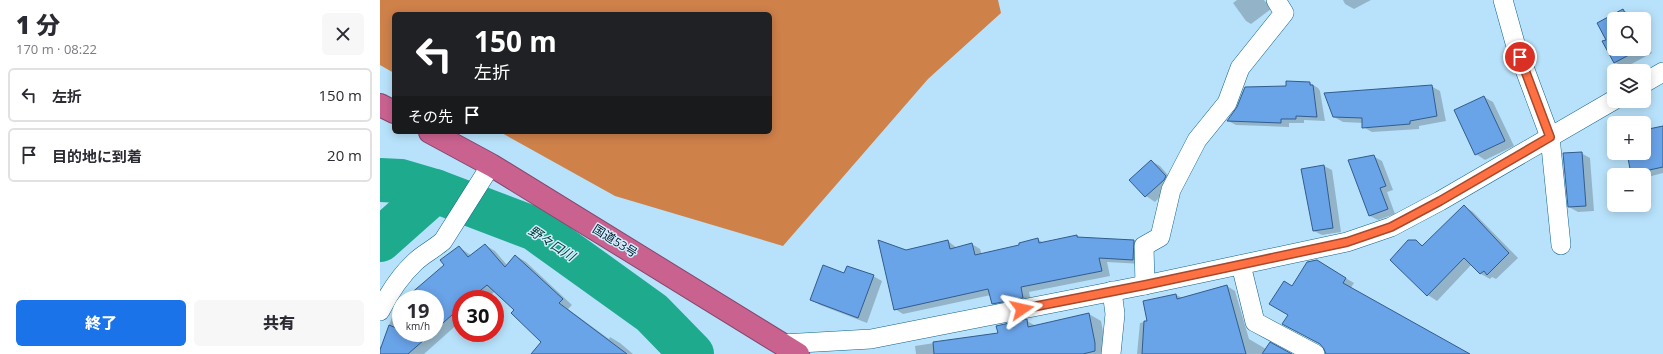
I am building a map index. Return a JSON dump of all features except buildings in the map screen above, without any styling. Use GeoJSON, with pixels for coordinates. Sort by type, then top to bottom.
{"type":"FeatureCollection","features":[{"type":"Feature","properties":{"kind":"highway"},"geometry":{"type":"LineString","coordinates":[[380,105],[392,111]]}},
{"type":"Feature","properties":{"kind":"highway","name":"国道53号"},"geometry":{"type":"LineString","coordinates":[[434,134],[490,165],[790,349]]}},
{"type":"Feature","properties":{"kind":"street"},"geometry":{"type":"LineString","coordinates":[[1145,285],[1144,246],[1160,237],[1171,190],[1197,140],[1227,103],[1240,68],[1284,13],[1276,0]]}},
{"type":"Feature","properties":{"kind":"street"},"geometry":{"type":"LineString","coordinates":[[1503,0],[1515,43],[1550,137],[1561,245]]}},
{"type":"Feature","properties":{"kind":"street"},"geometry":{"type":"LineString","coordinates":[[1651,79],[1663,72]]}},
{"type":"Feature","properties":{"kind":"street"},"geometry":{"type":"LineString","coordinates":[[790,349],[871,339],[1145,285],[1347,242],[1391,227],[1440,201],[1607,104]]}},
{"type":"Feature","properties":{"kind":"street"},"geometry":{"type":"LineString","coordinates":[[380,311],[387,297],[405,272],[416,260],[433,250],[443,241],[490,165]]}},
{"type":"Feature","properties":{"kind":"street"},"geometry":{"type":"LineString","coordinates":[[1241,265],[1255,322],[1315,354]]}},
{"type":"Feature","properties":{"kind":"street"},"geometry":{"type":"LineString","coordinates":[[1111,354],[1115,314],[1112,291]]}},
{"type":"Feature","properties":{"kind":"shaded area"},"geometry":{"type":"Polygon","coordinates":[[[380,0],[998,0],[1001,13],[928,79],[783,246],[615,196],[504,134],[772,134],[772,12],[392,12],[392,72],[380,65],[380,0]]]}},
{"type":"Feature","properties":{"kind":"waterway","name":"野々口川"},"geometry":{"type":"LineString","coordinates":[[380,180],[401,181],[435,191],[535,229],[652,313],[692,354]]}},
{"type":"Feature","properties":{"kind":"waterway","name":"野々口川"},"geometry":{"type":"LineString","coordinates":[[380,240],[435,191]]}},
{"type":"Feature","properties":{"kind":"route"},"geometry":{"type":"LineString","coordinates":[[1022,309],[1145,285],[1347,242],[1391,227],[1440,201],[1550,137],[1520,57]]}}]}
